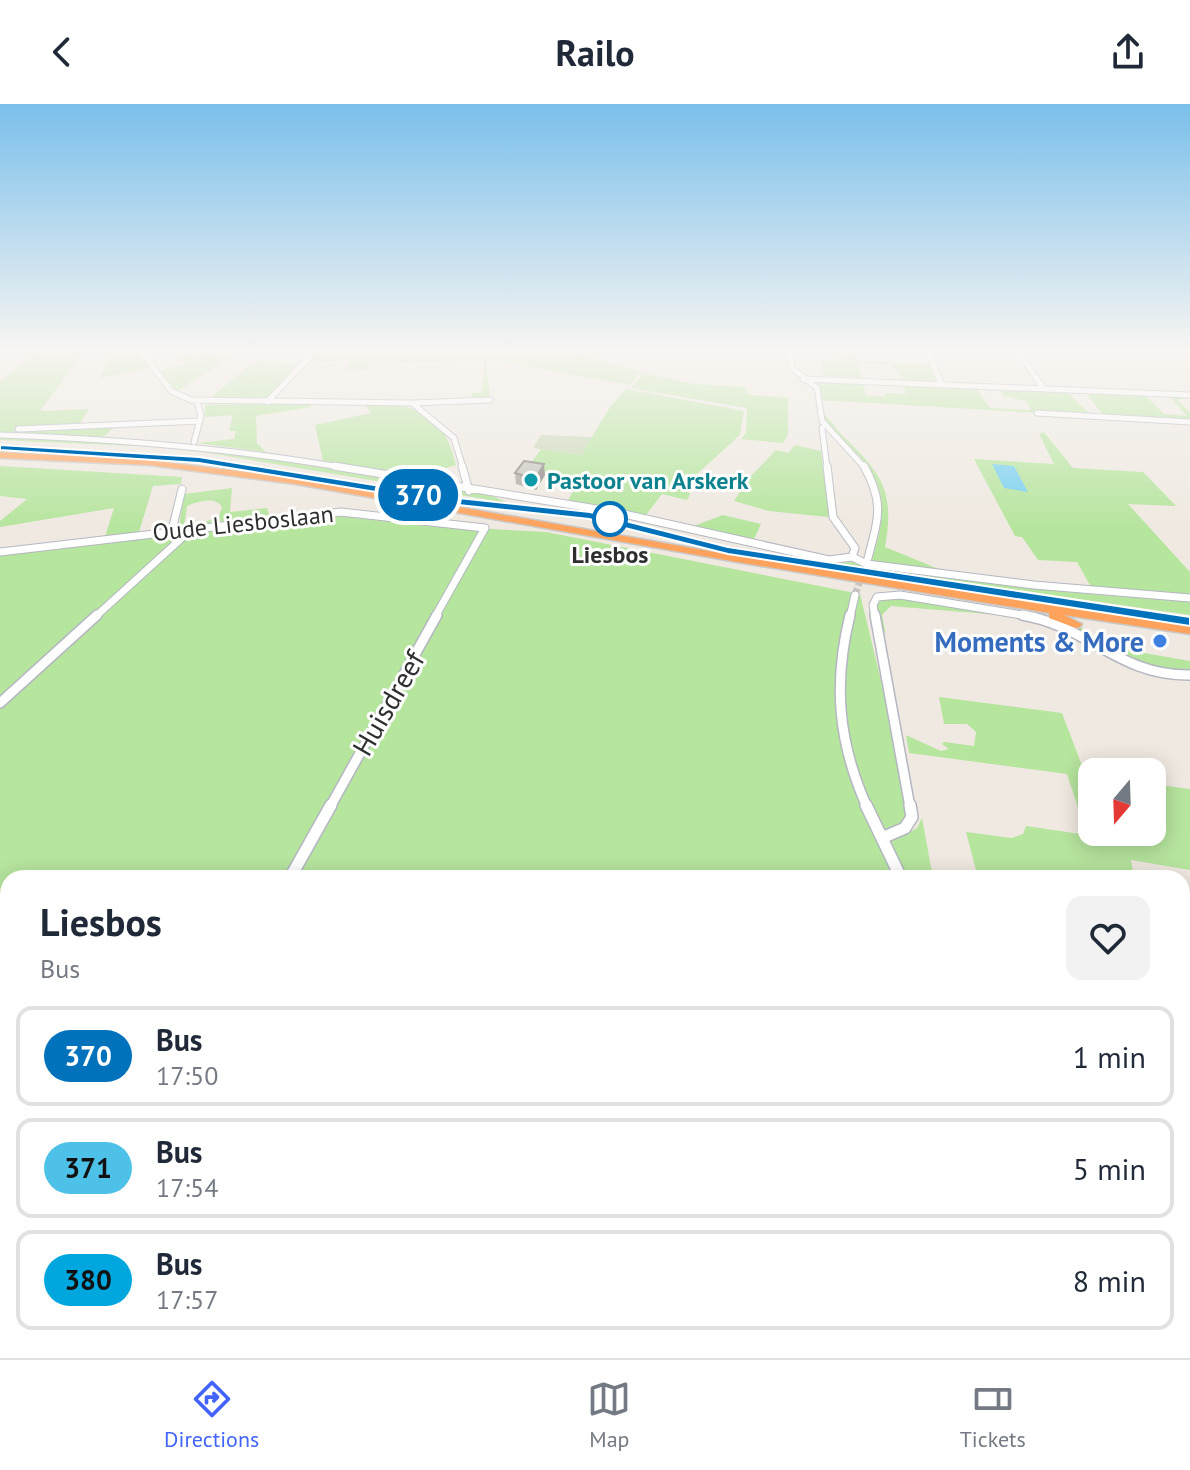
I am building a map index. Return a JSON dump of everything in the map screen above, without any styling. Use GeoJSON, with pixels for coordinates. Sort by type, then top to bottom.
{"type":"FeatureCollection","features":[{"type":"Feature","properties":{"kind":"highway"},"geometry":{"type":"LineString","coordinates":[[0,448],[121,452],[245,465],[791,561],[1190,621]]}},
{"type":"Feature","properties":{"kind":"highway"},"geometry":{"type":"LineString","coordinates":[[0,455],[118,460],[269,476],[779,567],[1190,630]]}},
{"type":"Feature","properties":{"kind":"highway"},"geometry":{"type":"LineString","coordinates":[[959,595],[1041,612],[1076,624]]}},
{"type":"Feature","properties":{"kind":"street"},"geometry":{"type":"LineString","coordinates":[[194,442],[200,421],[199,410]]}},
{"type":"Feature","properties":{"kind":"street"},"geometry":{"type":"LineString","coordinates":[[420,410],[454,438],[469,491]]}},
{"type":"Feature","properties":{"kind":"street"},"geometry":{"type":"LineString","coordinates":[[820,410],[822,421],[863,464],[877,489],[880,511],[867,561]]}},
{"type":"Feature","properties":{"kind":"street"},"geometry":{"type":"LineString","coordinates":[[1037,413],[1190,422]]}},
{"type":"Feature","properties":{"kind":"street"},"geometry":{"type":"LineString","coordinates":[[18,429],[200,421]]}},
{"type":"Feature","properties":{"kind":"street"},"geometry":{"type":"LineString","coordinates":[[822,428],[833,517],[855,548],[852,557]]}},
{"type":"Feature","properties":{"kind":"street"},"geometry":{"type":"LineString","coordinates":[[0,435],[206,447],[294,459],[469,491],[615,512],[829,560],[852,557],[1034,585],[1190,598]]}},
{"type":"Feature","properties":{"kind":"street"},"geometry":{"type":"LineString","coordinates":[[824,449],[844,445]]}},
{"type":"Feature","properties":{"kind":"street"},"geometry":{"type":"LineString","coordinates":[[172,530],[182,489]]}},
{"type":"Feature","properties":{"kind":"street","name":"Oude Liesboslaan"},"geometry":{"type":"LineString","coordinates":[[0,552],[341,512],[485,528]]}},
{"type":"Feature","properties":{"kind":"street"},"geometry":{"type":"LineString","coordinates":[[0,703],[194,527]]}},
{"type":"Feature","properties":{"kind":"street","name":"Huisdreef"},"geometry":{"type":"LineString","coordinates":[[294,870],[485,528]]}},
{"type":"Feature","properties":{"kind":"street"},"geometry":{"type":"LineString","coordinates":[[855,595],[838,655],[837,720],[850,774],[897,870]]}},
{"type":"Feature","properties":{"kind":"street"},"geometry":{"type":"LineString","coordinates":[[882,838],[905,828],[912,817],[873,605],[877,597],[900,595],[1047,619],[1068,627],[1126,665],[1159,674],[1190,675]]}},
{"type":"Feature","properties":{"kind":"green space"},"geometry":{"type":"Polygon","coordinates":[[[0,410],[89,410],[79,425],[16,427],[13,430],[117,425],[102,438],[0,434],[0,410]]]}},
{"type":"Feature","properties":{"kind":"green space"},"geometry":{"type":"Polygon","coordinates":[[[205,410],[296,410],[256,416],[257,443],[266,452],[197,443],[234,439],[236,431],[229,431],[233,415],[205,417],[205,410]]]}},
{"type":"Feature","properties":{"kind":"green space"},"geometry":{"type":"Polygon","coordinates":[[[368,410],[414,410],[424,414],[443,432],[456,465],[424,474],[424,479],[323,461],[315,425],[371,413],[368,410]]]}},
{"type":"Feature","properties":{"kind":"green space"},"geometry":{"type":"Polygon","coordinates":[[[608,410],[744,411],[740,435],[686,484],[690,495],[687,500],[662,494],[646,515],[567,502],[581,477],[527,469],[541,449],[581,455],[608,410]]]}},
{"type":"Feature","properties":{"kind":"green space"},"geometry":{"type":"Polygon","coordinates":[[[747,410],[788,410],[788,435],[783,443],[741,439],[746,433],[747,410]]]}},
{"type":"Feature","properties":{"kind":"green space"},"geometry":{"type":"Polygon","coordinates":[[[980,410],[1085,410],[1089,413],[1102,414],[1099,410],[1160,410],[1164,414],[1187,416],[1181,410],[1187,410],[1190,422],[980,410]]]}},
{"type":"Feature","properties":{"kind":"green space"},"geometry":{"type":"Polygon","coordinates":[[[821,413],[867,461],[882,484],[888,511],[885,547],[941,570],[871,563],[882,507],[876,482],[859,456],[833,431],[821,413]]]}},
{"type":"Feature","properties":{"kind":"green space"},"geometry":{"type":"Polygon","coordinates":[[[1044,432],[1073,468],[1143,472],[1176,506],[1128,504],[1190,572],[1190,594],[1091,587],[1077,562],[1038,560],[1022,537],[1015,536],[974,459],[1054,464],[1039,434],[1044,432]]]}},
{"type":"Feature","properties":{"kind":"green space"},"geometry":{"type":"Polygon","coordinates":[[[541,435],[592,437],[581,455],[533,448],[541,435]]]}},
{"type":"Feature","properties":{"kind":"green space"},"geometry":{"type":"Polygon","coordinates":[[[0,436],[174,446],[325,466],[488,494],[508,503],[179,448],[0,440],[0,436]]]}},
{"type":"Feature","properties":{"kind":"green space"},"geometry":{"type":"Polygon","coordinates":[[[795,445],[821,451],[829,517],[769,511],[734,501],[750,477],[776,450],[788,453],[795,445]]]}},
{"type":"Feature","properties":{"kind":"green space"},"geometry":{"type":"Polygon","coordinates":[[[0,466],[182,477],[181,484],[153,486],[139,532],[105,537],[114,508],[0,527],[0,521],[27,499],[0,496],[0,466]]]}},
{"type":"Feature","properties":{"kind":"green space"},"geometry":{"type":"Polygon","coordinates":[[[232,488],[230,512],[267,508],[269,515],[201,524],[219,516],[222,507],[206,500],[187,506],[184,526],[179,527],[184,494],[232,488]]]}},
{"type":"Feature","properties":{"kind":"green space","name":"Liesbos"},"geometry":{"type":"Polygon","coordinates":[[[324,511],[418,525],[546,532],[860,594],[886,701],[910,832],[917,828],[922,818],[932,870],[0,870],[0,556],[324,511]]]}},
{"type":"Feature","properties":{"kind":"green space"},"geometry":{"type":"Polygon","coordinates":[[[723,515],[761,524],[754,539],[691,527],[723,515]]]}},
{"type":"Feature","properties":{"kind":"green space"},"geometry":{"type":"Polygon","coordinates":[[[853,562],[1067,592],[1190,602],[1190,615],[834,564],[853,562]]]}},
{"type":"Feature","properties":{"kind":"green space"},"geometry":{"type":"Polygon","coordinates":[[[893,597],[1012,616],[891,606],[882,615],[886,635],[875,611],[876,602],[893,597]]]}},
{"type":"Feature","properties":{"kind":"green space"},"geometry":{"type":"Polygon","coordinates":[[[961,603],[1056,618],[1082,628],[1110,647],[1190,661],[1190,673],[1154,672],[1081,634],[961,603]]]}},
{"type":"Feature","properties":{"kind":"green space"},"geometry":{"type":"Polygon","coordinates":[[[939,697],[1062,713],[1079,758],[1078,808],[1067,774],[909,753],[906,735],[941,751],[949,749],[942,744],[944,742],[974,746],[976,732],[967,724],[944,724],[939,697]]]}},
{"type":"Feature","properties":{"kind":"green space"},"geometry":{"type":"Polygon","coordinates":[[[1166,786],[1190,789],[1190,870],[1131,860],[1133,870],[976,870],[966,832],[1012,838],[1023,834],[1026,826],[1078,834],[1078,846],[1166,846],[1166,786]]]}},
{"type":"Feature","properties":{"kind":"water"},"geometry":{"type":"Polygon","coordinates":[[[992,464],[1014,466],[1028,492],[1004,488],[992,464]]]}},
{"type":"Feature","properties":{"kind":"building"},"geometry":{"type":"Polygon","coordinates":[[[524,461],[544,464],[535,479],[515,473],[524,461]]]}},
{"type":"Feature","properties":{"kind":"tunnel"},"geometry":{"type":"LineString","coordinates":[[855,595],[868,558]]}},
{"type":"Feature","properties":{"kind":"bus line","name":"370"},"geometry":{"type":"LineString","coordinates":[[0,448],[121,452],[272,469],[449,501],[479,502],[627,522],[728,550],[899,579],[1190,621]]}},
{"type":"Feature","properties":{"kind":"place","name":"Pastoor van Arskerk"},"geometry":{"type":"Point","coordinates":[531,480]}},
{"type":"Feature","properties":{"kind":"place","name":"Liesbos"},"geometry":{"type":"Point","coordinates":[610,519]}},
{"type":"Feature","properties":{"kind":"place","name":"Moments & More"},"geometry":{"type":"Point","coordinates":[1160,641]}}]}
